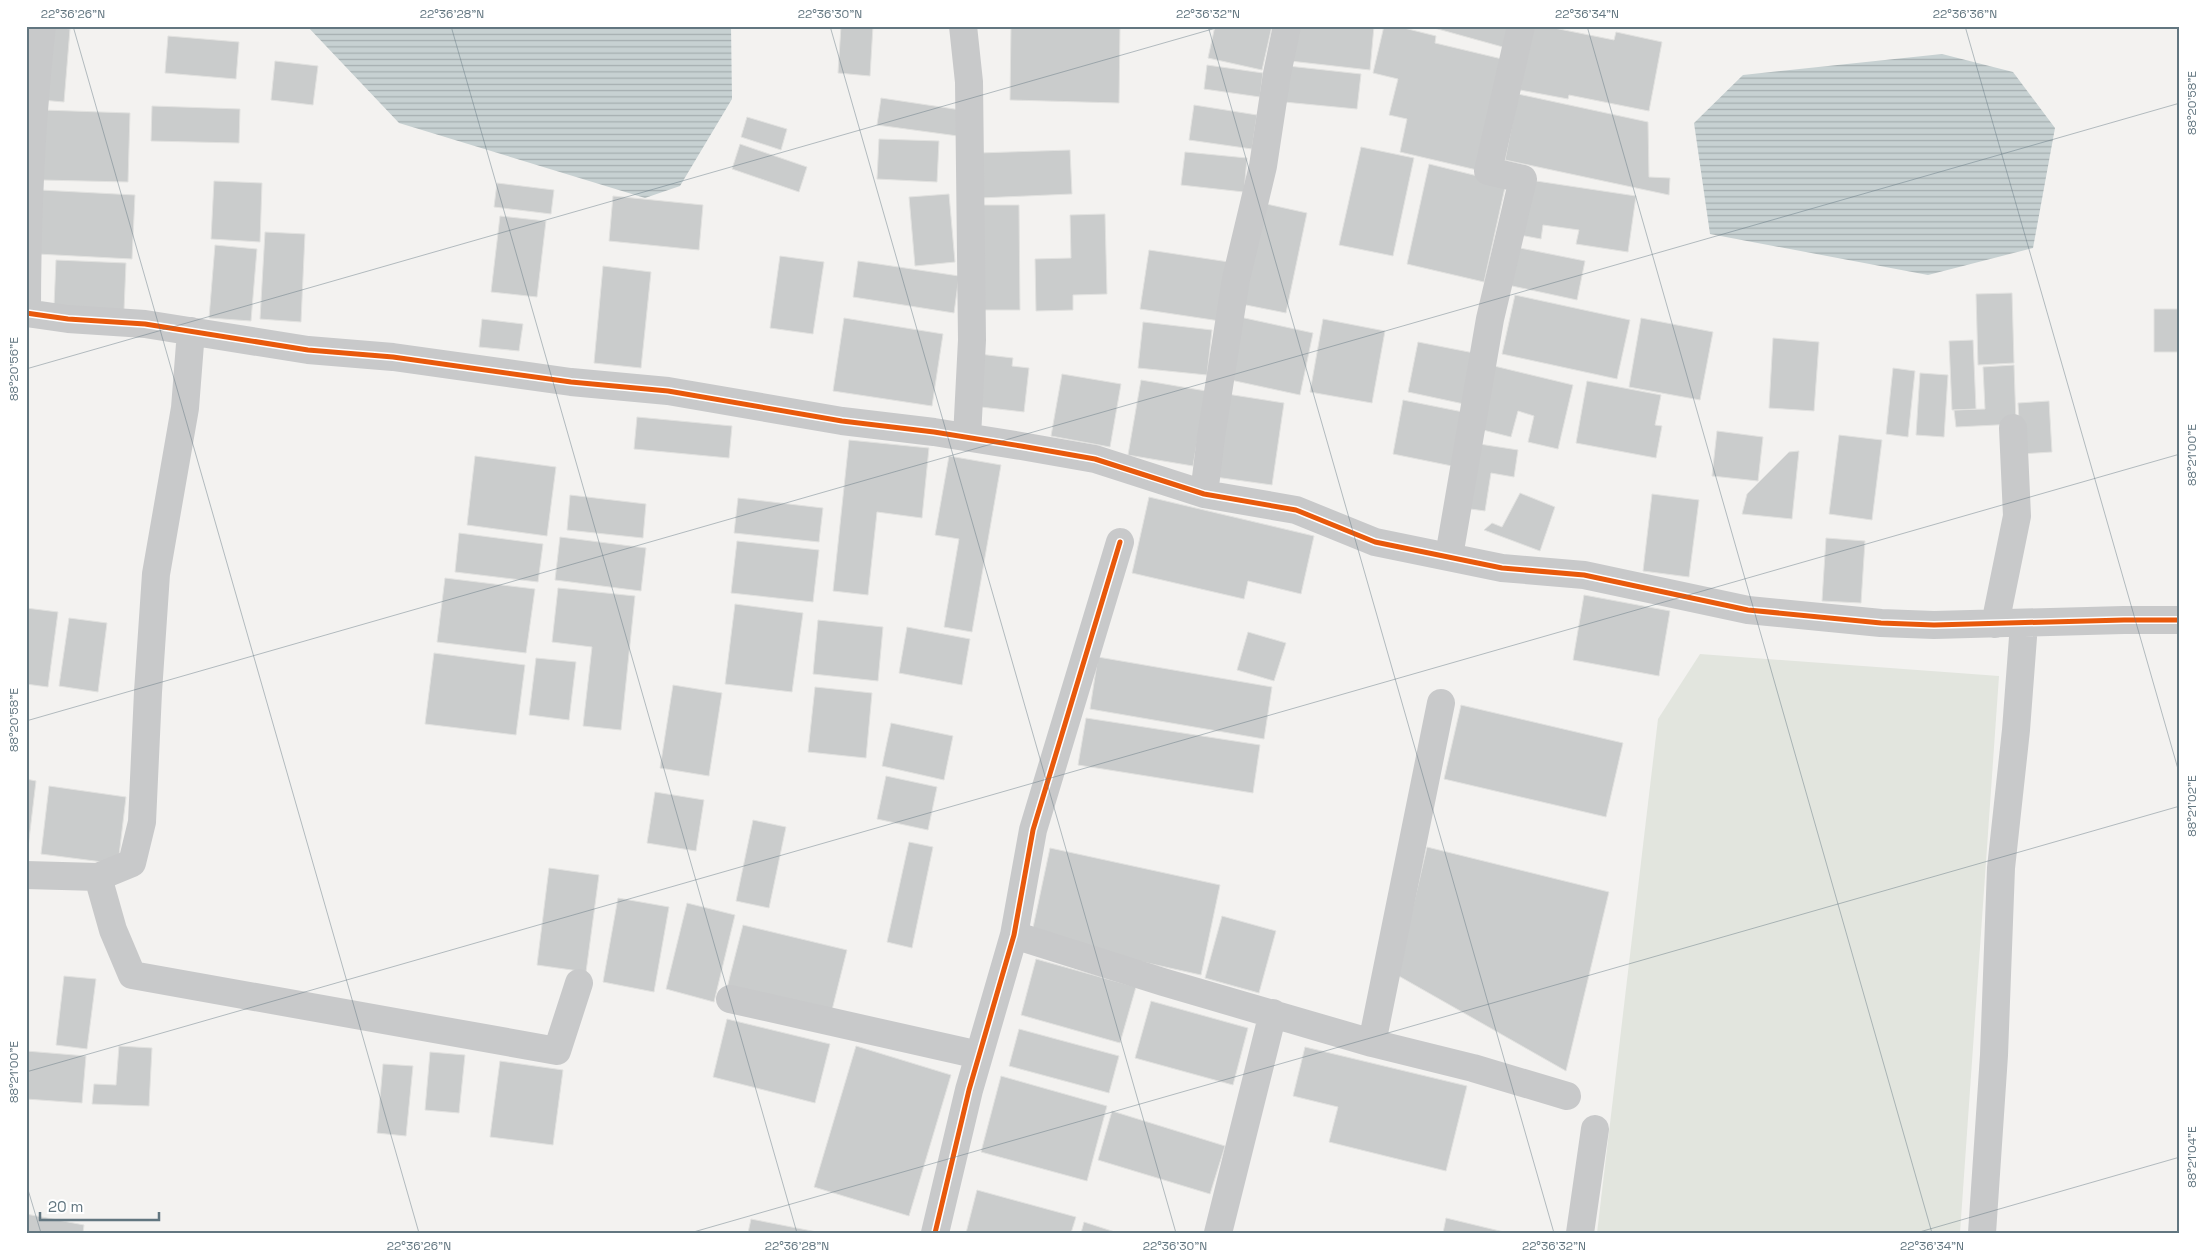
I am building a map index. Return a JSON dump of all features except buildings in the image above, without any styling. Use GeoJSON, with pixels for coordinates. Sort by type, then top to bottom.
{"type":"FeatureCollection","features":[{"type":"Feature","properties":{"kind":"street"},"geometry":{"type":"LineString","coordinates":[[42,26],[33,107],[27,250],[27,313],[68,319],[145,324],[308,350],[393,357],[571,382],[668,391],[842,421],[967,437],[1095,460],[1204,494],[1296,510],[1375,542],[1502,568],[1584,575],[1748,610],[1881,623],[1934,625],[2180,620]]}},
{"type":"Feature","properties":{"kind":"street"},"geometry":{"type":"LineString","coordinates":[[963,26],[969,82],[972,340],[967,437]]}},
{"type":"Feature","properties":{"kind":"street"},"geometry":{"type":"LineString","coordinates":[[1204,494],[1236,279],[1263,166],[1277,74],[1287,26]]}},
{"type":"Feature","properties":{"kind":"street"},"geometry":{"type":"LineString","coordinates":[[1449,556],[1490,319],[1523,179],[1488,172],[1521,26]]}},
{"type":"Feature","properties":{"kind":"street"},"geometry":{"type":"LineString","coordinates":[[26,875],[98,877],[132,863],[142,822],[156,574],[185,408],[191,331]]}},
{"type":"Feature","properties":{"kind":"street"},"geometry":{"type":"LineString","coordinates":[[1995,624],[2017,516],[2013,428]]}},
{"type":"Feature","properties":{"kind":"street"},"geometry":{"type":"LineString","coordinates":[[935,1233],[979,1056],[1014,935],[1033,830],[1120,542]]}},
{"type":"Feature","properties":{"kind":"street"},"geometry":{"type":"LineString","coordinates":[[1982,1233],[1994,1055],[2001,868],[2016,730],[2024,624]]}},
{"type":"Feature","properties":{"kind":"street"},"geometry":{"type":"LineString","coordinates":[[1372,1042],[1441,703]]}},
{"type":"Feature","properties":{"kind":"street"},"geometry":{"type":"LineString","coordinates":[[98,877],[113,930],[132,975],[557,1051],[579,983]]}},
{"type":"Feature","properties":{"kind":"street"},"geometry":{"type":"LineString","coordinates":[[1014,935],[1163,982],[1567,1096]]}},
{"type":"Feature","properties":{"kind":"street"},"geometry":{"type":"LineString","coordinates":[[730,999],[979,1056]]}},
{"type":"Feature","properties":{"kind":"street"},"geometry":{"type":"LineString","coordinates":[[1218,1233],[1272,1013]]}},
{"type":"Feature","properties":{"kind":"street"},"geometry":{"type":"LineString","coordinates":[[1580,1233],[1595,1128]]}},
{"type":"Feature","properties":{"kind":"shaded area"},"geometry":{"type":"Polygon","coordinates":[[[307,26],[731,26],[732,99],[680,186],[645,198],[399,123],[307,26]]]}},
{"type":"Feature","properties":{"kind":"shaded area"},"geometry":{"type":"Polygon","coordinates":[[[1942,54],[2013,72],[2055,128],[2033,248],[1928,275],[1710,234],[1694,123],[1743,75],[1942,54]]]}},
{"type":"Feature","properties":{"kind":"shaded area"},"geometry":{"type":"Polygon","coordinates":[[[1700,654],[1999,676],[1960,1233],[1597,1233],[1658,719],[1700,654]]]}},
{"type":"Feature","properties":{"kind":"cycle path"},"geometry":{"type":"LineString","coordinates":[[26,313],[68,319],[145,324],[308,350],[393,357],[571,382],[668,391],[842,421],[934,432],[1021,446],[1095,459],[1204,494],[1296,510],[1375,542],[1502,568],[1584,575],[1748,610],[1881,623],[1934,625],[2180,620]]}},
{"type":"Feature","properties":{"kind":"cycle path"},"geometry":{"type":"LineString","coordinates":[[935,1233],[969,1090],[1014,935],[1033,830],[1120,542]]}}]}
